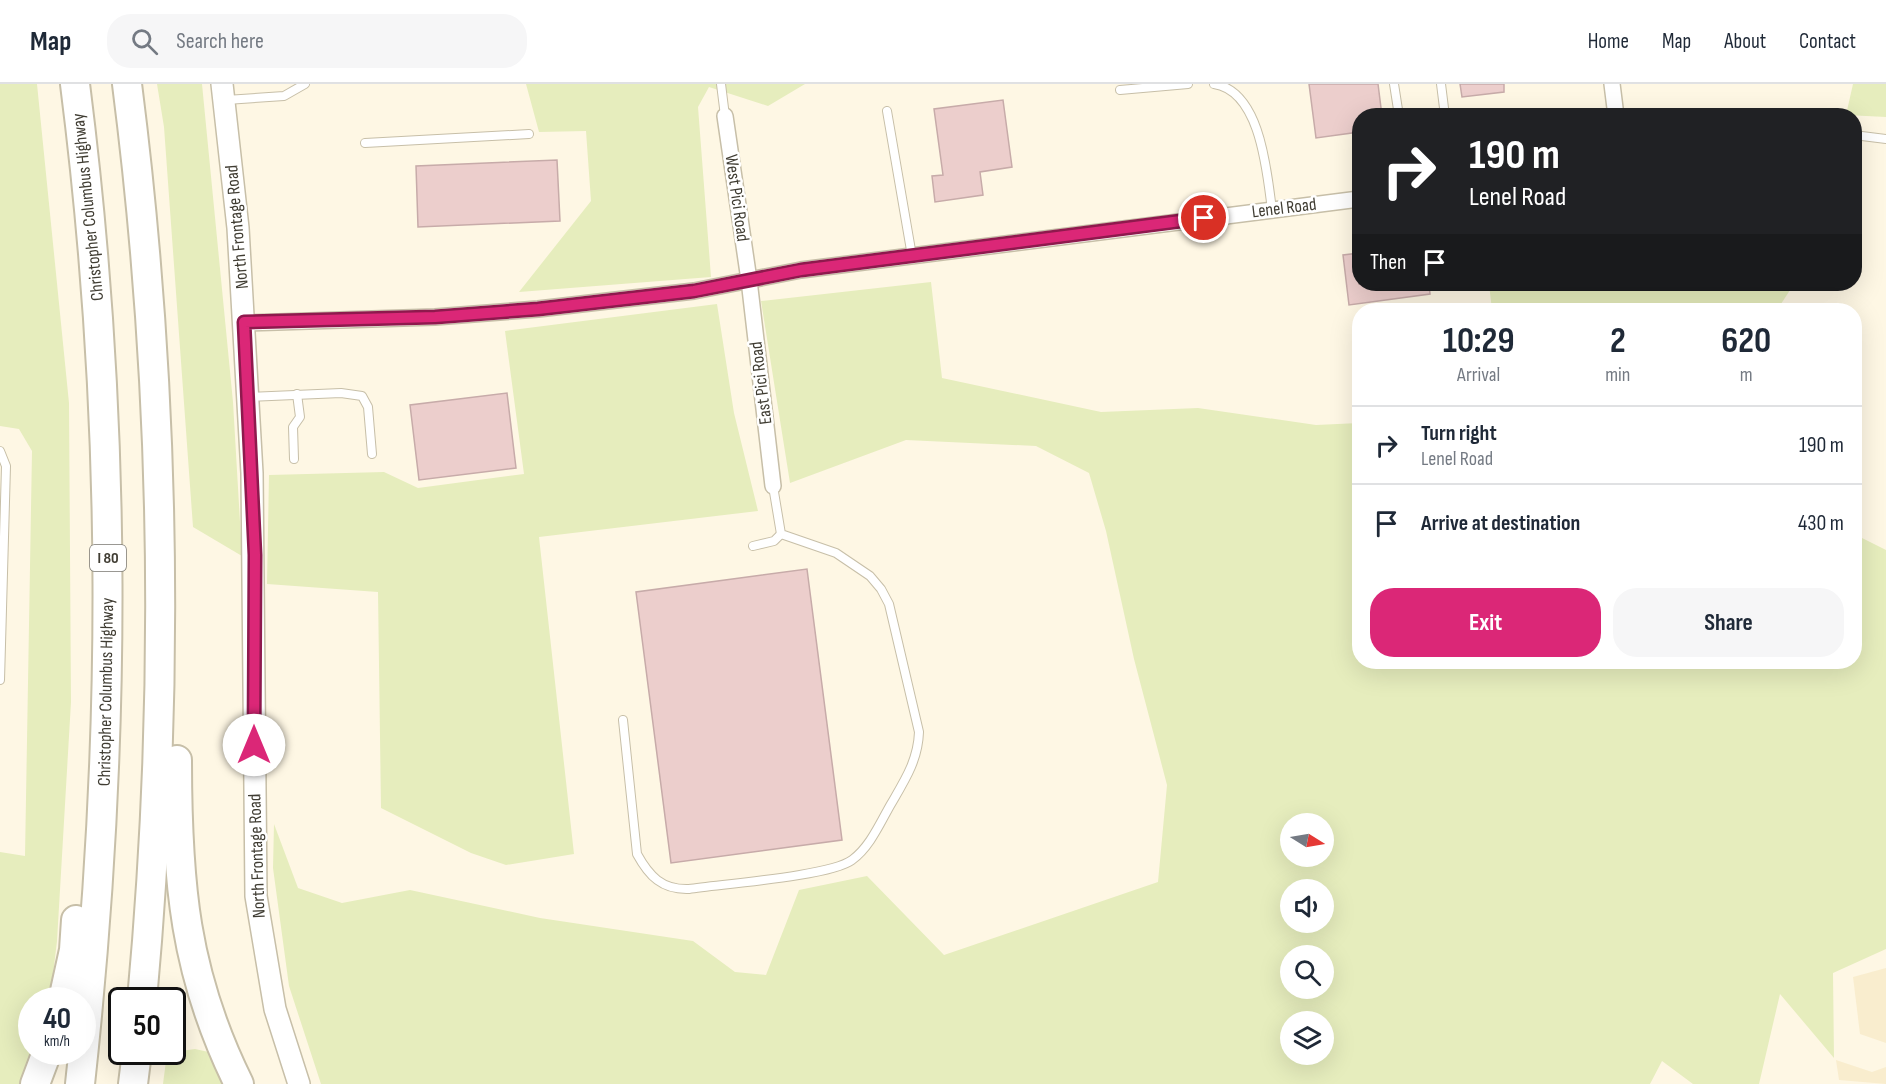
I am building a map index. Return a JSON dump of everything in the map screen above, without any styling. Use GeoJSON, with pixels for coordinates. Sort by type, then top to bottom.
{"type":"FeatureCollection","features":[{"type":"Feature","properties":{"kind":"highway","name":"Christopher Columbus Highway"},"geometry":{"type":"LineString","coordinates":[[75,84],[96,277],[105,434],[109,617],[101,838],[80,1084]]}},
{"type":"Feature","properties":{"kind":"highway"},"geometry":{"type":"LineString","coordinates":[[127,84],[144,215],[157,400],[161,663],[154,864],[143,987]]}},
{"type":"Feature","properties":{"kind":"highway"},"geometry":{"type":"LineString","coordinates":[[161,663],[178,694],[179,873],[188,941],[202,993],[239,1084]]}},
{"type":"Feature","properties":{"kind":"highway"},"geometry":{"type":"LineString","coordinates":[[66,987],[74,950],[79,887],[101,838]]}},
{"type":"Feature","properties":{"kind":"highway"},"geometry":{"type":"LineString","coordinates":[[35,1084],[42,1065]]}},
{"type":"Feature","properties":{"kind":"highway"},"geometry":{"type":"LineString","coordinates":[[133,1084],[135,1065]]}},
{"type":"Feature","properties":{"kind":"main road","name":"North Frontage Road"},"geometry":{"type":"LineString","coordinates":[[223,92],[238,228],[249,398],[255,555],[256,896],[275,1009],[299,1084]]}},
{"type":"Feature","properties":{"kind":"street"},"geometry":{"type":"LineString","coordinates":[[1612,84],[1615,108]]}},
{"type":"Feature","properties":{"kind":"street","name":"West Pici Road"},"geometry":{"type":"LineString","coordinates":[[725,116],[749,280]]}},
{"type":"Feature","properties":{"kind":"street","name":"Lenel Road"},"geometry":{"type":"LineString","coordinates":[[244,322],[435,317],[538,309],[694,291],[801,270],[1352,200]]}},
{"type":"Feature","properties":{"kind":"street","name":"East Pici Road"},"geometry":{"type":"LineString","coordinates":[[749,280],[773,486]]}},
{"type":"Feature","properties":{"kind":"lane"},"geometry":{"type":"LineString","coordinates":[[223,92],[284,96],[304,84]]}},
{"type":"Feature","properties":{"kind":"lane"},"geometry":{"type":"LineString","coordinates":[[721,84],[725,116]]}},
{"type":"Feature","properties":{"kind":"lane"},"geometry":{"type":"LineString","coordinates":[[1120,90],[1188,84]]}},
{"type":"Feature","properties":{"kind":"lane"},"geometry":{"type":"LineString","coordinates":[[1214,84],[1220,85],[1238,97],[1249,113],[1259,135],[1272,210]]}},
{"type":"Feature","properties":{"kind":"lane"},"geometry":{"type":"LineString","coordinates":[[1395,84],[1398,108]]}},
{"type":"Feature","properties":{"kind":"lane"},"geometry":{"type":"LineString","coordinates":[[1441,84],[1444,108]]}},
{"type":"Feature","properties":{"kind":"lane"},"geometry":{"type":"LineString","coordinates":[[887,111],[912,256]]}},
{"type":"Feature","properties":{"kind":"lane"},"geometry":{"type":"LineString","coordinates":[[365,143],[530,134]]}},
{"type":"Feature","properties":{"kind":"lane"},"geometry":{"type":"LineString","coordinates":[[1862,136],[1886,139]]}},
{"type":"Feature","properties":{"kind":"lane"},"geometry":{"type":"LineString","coordinates":[[294,459],[293,426],[300,417],[297,394]]}},
{"type":"Feature","properties":{"kind":"lane"},"geometry":{"type":"LineString","coordinates":[[249,398],[297,394],[362,396],[368,407],[372,454]]}},
{"type":"Feature","properties":{"kind":"lane"},"geometry":{"type":"LineString","coordinates":[[0,451],[4,457],[6,470],[0,680]]}},
{"type":"Feature","properties":{"kind":"lane"},"geometry":{"type":"LineString","coordinates":[[773,486],[781,534]]}},
{"type":"Feature","properties":{"kind":"lane"},"geometry":{"type":"LineString","coordinates":[[753,546],[774,541],[781,534]]}},
{"type":"Feature","properties":{"kind":"lane"},"geometry":{"type":"LineString","coordinates":[[623,720],[637,854],[648,872],[660,884],[678,889],[689,889],[834,869],[851,861],[864,849],[910,772],[918,748],[919,732],[889,604],[876,582],[854,563],[836,553],[781,534]]}},
{"type":"Feature","properties":{"kind":"shaded area"},"geometry":{"type":"Polygon","coordinates":[[[1886,968],[1886,1043],[1860,1034],[1853,977],[1886,968]]]}},
{"type":"Feature","properties":{"kind":"shaded area"},"geometry":{"type":"Polygon","coordinates":[[[1836,1060],[1872,1072],[1886,1067],[1886,1084],[1839,1080],[1836,1060]]]}},
{"type":"Feature","properties":{"kind":"green space"},"geometry":{"type":"Polygon","coordinates":[[[0,84],[37,84],[69,403],[71,702],[57,941],[52,987],[18,987],[18,1065],[32,1065],[23,1084],[0,1084],[0,852],[25,856],[32,451],[19,429],[0,426],[0,84]]]}},
{"type":"Feature","properties":{"kind":"green space"},"geometry":{"type":"Polygon","coordinates":[[[157,84],[202,84],[233,402],[242,556],[193,527],[164,127],[157,84]]]}},
{"type":"Feature","properties":{"kind":"green space"},"geometry":{"type":"Polygon","coordinates":[[[526,84],[805,84],[768,106],[709,87],[698,107],[711,277],[519,292],[591,201],[586,131],[539,132],[526,84]]]}},
{"type":"Feature","properties":{"kind":"green space"},"geometry":{"type":"Polygon","coordinates":[[[1853,84],[1886,84],[1886,117],[1862,116],[1862,108],[1848,108],[1853,84]]]}},
{"type":"Feature","properties":{"kind":"green space"},"geometry":{"type":"Polygon","coordinates":[[[931,282],[942,378],[1101,412],[1198,408],[1316,425],[1352,423],[1352,669],[1862,669],[1862,538],[1886,550],[1886,949],[1833,973],[1834,1058],[1780,994],[1759,1084],[1693,1084],[1662,1061],[1650,1084],[321,1084],[289,986],[273,868],[274,824],[298,888],[342,903],[410,890],[540,918],[693,941],[735,972],[766,975],[799,890],[867,876],[944,955],[1158,882],[1167,785],[1134,659],[1106,531],[1089,473],[1036,446],[906,440],[790,483],[761,301],[931,282]]]}},
{"type":"Feature","properties":{"kind":"green space"},"geometry":{"type":"Polygon","coordinates":[[[1490,291],[1789,291],[1782,303],[1491,303],[1490,291]]]}},
{"type":"Feature","properties":{"kind":"green space"},"geometry":{"type":"Polygon","coordinates":[[[717,304],[734,413],[758,511],[539,537],[574,854],[506,865],[471,853],[381,808],[378,592],[267,584],[269,475],[384,472],[418,488],[524,474],[505,331],[717,304]]]}},
{"type":"Feature","properties":{"kind":"green space"},"geometry":{"type":"Polygon","coordinates":[[[195,1049],[227,1056],[238,1084],[163,1084],[165,1065],[186,1065],[186,1050],[195,1049]]]}},
{"type":"Feature","properties":{"kind":"building"},"geometry":{"type":"Polygon","coordinates":[[[1309,84],[1378,84],[1381,108],[1352,108],[1352,133],[1316,138],[1309,84]]]}},
{"type":"Feature","properties":{"kind":"building"},"geometry":{"type":"Polygon","coordinates":[[[1460,84],[1504,84],[1504,92],[1462,97],[1460,84]]]}},
{"type":"Feature","properties":{"kind":"building"},"geometry":{"type":"Polygon","coordinates":[[[1003,100],[1012,167],[980,172],[983,195],[935,202],[932,176],[943,175],[934,109],[1003,100]]]}},
{"type":"Feature","properties":{"kind":"building"},"geometry":{"type":"Polygon","coordinates":[[[557,160],[560,221],[418,227],[416,166],[557,160]]]}},
{"type":"Feature","properties":{"kind":"building"},"geometry":{"type":"Polygon","coordinates":[[[1352,254],[1352,291],[1430,291],[1430,294],[1349,305],[1343,255],[1352,254]]]}},
{"type":"Feature","properties":{"kind":"building"},"geometry":{"type":"Polygon","coordinates":[[[507,393],[516,468],[419,480],[410,405],[507,393]]]}},
{"type":"Feature","properties":{"kind":"building"},"geometry":{"type":"Polygon","coordinates":[[[807,569],[842,840],[671,863],[636,592],[807,569]]]}},
{"type":"Feature","properties":{"kind":"route"},"geometry":{"type":"LineString","coordinates":[[254,745],[255,555],[244,322],[435,317],[538,309],[694,291],[801,270],[1204,218]]}}]}
